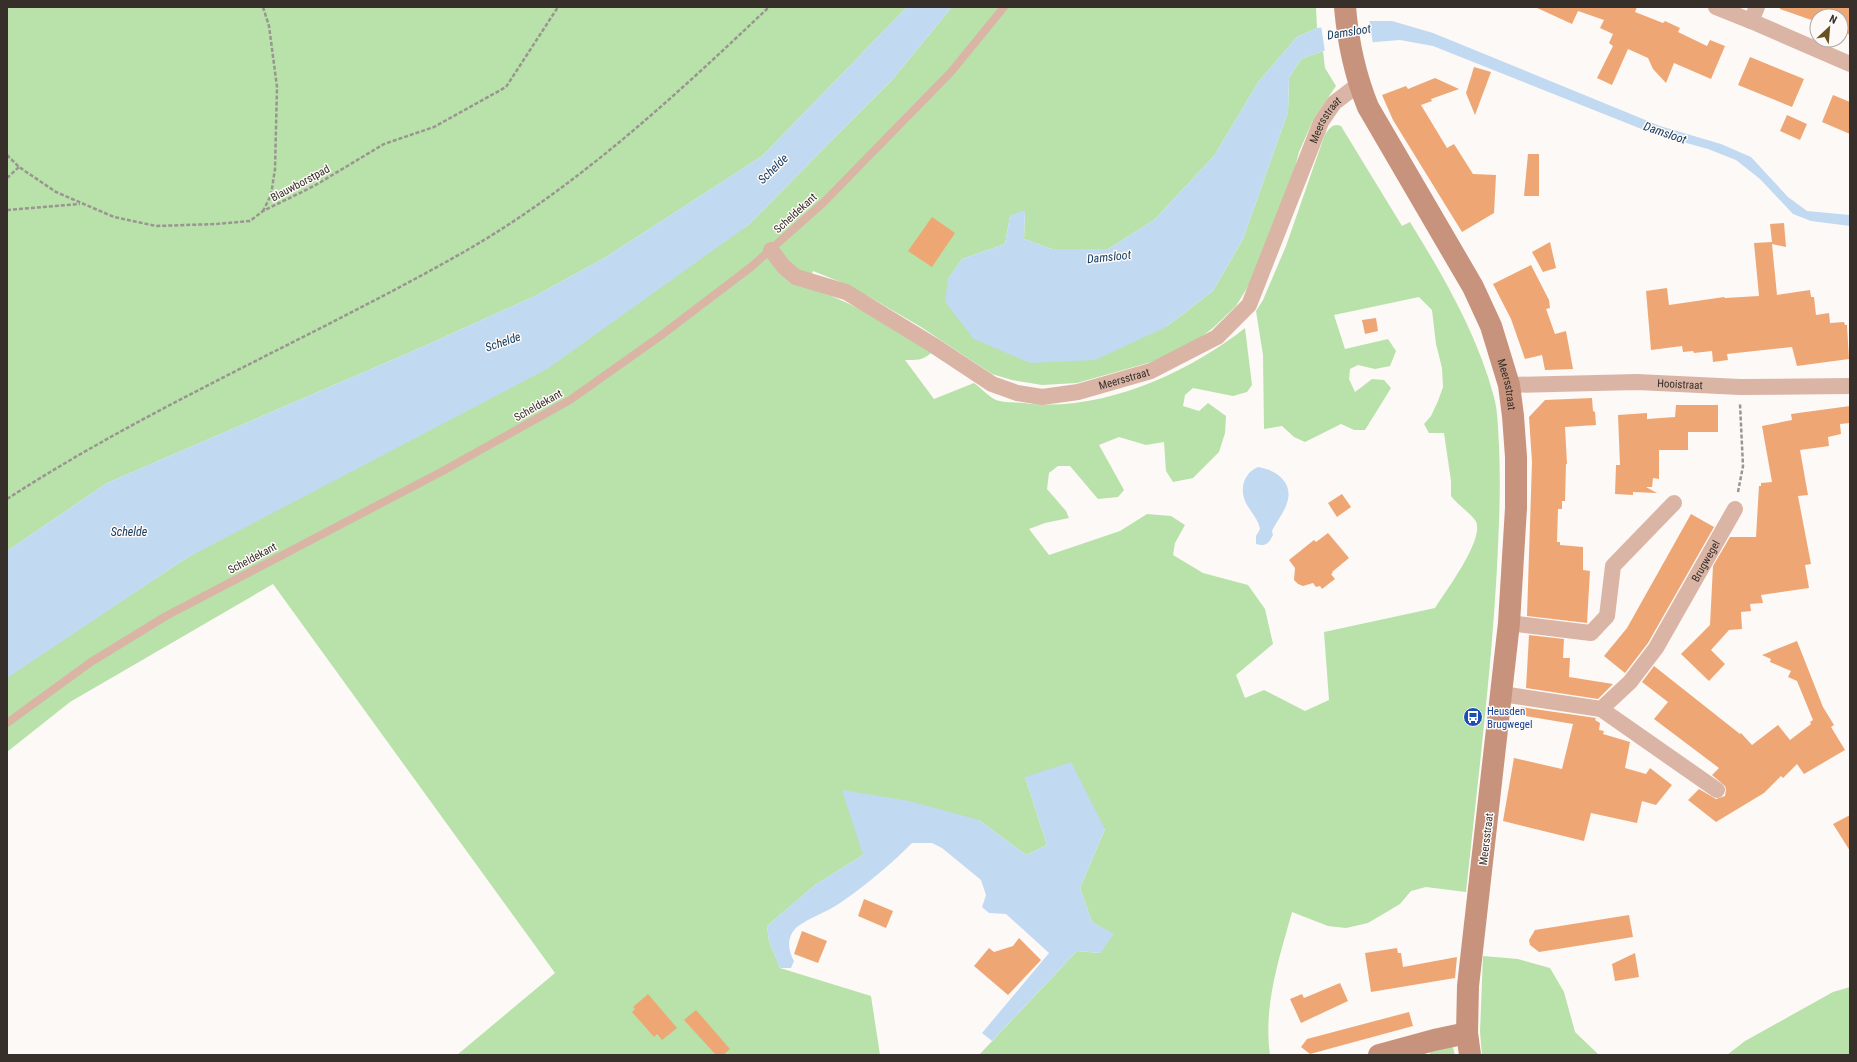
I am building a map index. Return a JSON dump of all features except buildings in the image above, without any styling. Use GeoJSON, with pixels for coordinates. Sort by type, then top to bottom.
{"type":"FeatureCollection","features":[{"type":"Feature","properties":{"kind":"main road","name":"Meersstraat"},"geometry":{"type":"LineString","coordinates":[[1345,10],[1351,55],[1359,84],[1368,107],[1382,135],[1472,287],[1491,326],[1509,385],[1516,457],[1516,500],[1509,623],[1468,986],[1467,1033],[1470,1055]]}},
{"type":"Feature","properties":{"kind":"main road"},"geometry":{"type":"LineString","coordinates":[[1379,1055],[1434,1040],[1467,1033]]}},
{"type":"Feature","properties":{"kind":"street"},"geometry":{"type":"LineString","coordinates":[[1716,7],[1754,14],[1850,64]]}},
{"type":"Feature","properties":{"kind":"street","name":"Meersstraat"},"geometry":{"type":"LineString","coordinates":[[770,250],[784,268],[796,277],[846,292],[933,345],[992,384],[1017,393],[1042,397],[1078,392],[1151,371],[1217,337],[1249,305],[1322,122],[1334,103],[1359,84]]}},
{"type":"Feature","properties":{"kind":"street","name":"Hooistraat"},"geometry":{"type":"LineString","coordinates":[[1509,385],[1638,382],[1740,387],[1850,386]]}},
{"type":"Feature","properties":{"kind":"street"},"geometry":{"type":"LineString","coordinates":[[1509,623],[1591,633],[1606,616],[1613,566],[1674,503]]}},
{"type":"Feature","properties":{"kind":"street","name":"Brugwegel"},"geometry":{"type":"LineString","coordinates":[[1602,709],[1630,682],[1656,648],[1735,508]]}},
{"type":"Feature","properties":{"kind":"street"},"geometry":{"type":"LineString","coordinates":[[1502,694],[1602,709],[1717,790]]}},
{"type":"Feature","properties":{"kind":"lane","name":"Scheldekant"},"geometry":{"type":"LineString","coordinates":[[7,723],[91,662],[166,616],[441,472],[570,400],[659,337],[770,250],[823,203],[951,72],[1004,7]]}},
{"type":"Feature","properties":{"kind":"path"},"geometry":{"type":"LineString","coordinates":[[263,7],[269,26],[277,87],[275,169],[272,195],[263,211]]}},
{"type":"Feature","properties":{"kind":"path","name":"Blauwborstpad"},"geometry":{"type":"LineString","coordinates":[[7,155],[19,167],[56,192],[80,204],[114,217],[156,226],[250,221],[263,211],[314,186],[384,144],[434,128],[506,87],[558,7]]}},
{"type":"Feature","properties":{"kind":"path"},"geometry":{"type":"LineString","coordinates":[[7,499],[105,440],[463,253],[521,216],[581,173],[638,126],[769,7]]}},
{"type":"Feature","properties":{"kind":"path"},"geometry":{"type":"LineString","coordinates":[[7,178],[19,167]]}},
{"type":"Feature","properties":{"kind":"path"},"geometry":{"type":"LineString","coordinates":[[7,210],[80,204]]}},
{"type":"Feature","properties":{"kind":"path"},"geometry":{"type":"LineString","coordinates":[[1735,508],[1743,466],[1740,387]]}},
{"type":"Feature","properties":{"kind":"green space"},"geometry":{"type":"Polygon","coordinates":[[[7,7],[907,7],[762,156],[606,257],[535,296],[420,348],[107,483],[7,551],[7,7]]]}},
{"type":"Feature","properties":{"kind":"green space"},"geometry":{"type":"Polygon","coordinates":[[[952,7],[1316,7],[1317,28],[1297,37],[1259,81],[1214,156],[1154,220],[1108,249],[1052,249],[1024,239],[1025,211],[1010,216],[1005,244],[962,259],[948,279],[1166,327],[1213,291],[1243,239],[1288,112],[1289,78],[1301,59],[1323,51],[1325,68],[1336,86],[1314,118],[1299,152],[1294,171],[1252,280],[1236,306],[1213,328],[1193,343],[1155,361],[1077,383],[1042,385],[1012,380],[992,374],[921,327],[843,283],[813,271],[807,288],[824,293],[856,307],[932,352],[929,355],[916,360],[905,360],[934,399],[974,383],[993,399],[1006,402],[1053,405],[1082,402],[1112,396],[1169,375],[1197,361],[1245,328],[1252,385],[1247,392],[1233,396],[1193,388],[1185,395],[1183,406],[1199,411],[1208,403],[1226,416],[1225,433],[1219,452],[1193,478],[1173,482],[1166,471],[1164,442],[1146,445],[1119,437],[1099,445],[1124,490],[1118,497],[1098,499],[1070,466],[1058,466],[1049,473],[1047,489],[1066,511],[1069,518],[1045,523],[1029,529],[1049,555],[1120,531],[1147,514],[1171,516],[1185,525],[1175,543],[1173,555],[1203,573],[1248,585],[1265,609],[1273,644],[1236,675],[1245,698],[1264,690],[1305,711],[1329,700],[1324,632],[1435,608],[1455,578],[1470,551],[1475,539],[1477,528],[1475,520],[1451,496],[1451,481],[1444,433],[1429,433],[1424,424],[1431,416],[1443,387],[1442,368],[1436,344],[1432,310],[1419,297],[1334,315],[1345,349],[1388,339],[1396,351],[1390,366],[1375,369],[1358,365],[1350,369],[1349,379],[1355,392],[1372,379],[1384,380],[1391,388],[1365,430],[1354,430],[1341,424],[1305,442],[1294,437],[1282,426],[1264,429],[1263,355],[1256,311],[1263,300],[1286,246],[1325,134],[1332,127],[1336,125],[1341,126],[1402,226],[1410,222],[1423,243],[1469,328],[1487,374],[1494,397],[1498,421],[1500,464],[1497,568],[1486,707],[1466,892],[1426,887],[1411,891],[1400,904],[1368,923],[1346,928],[1328,926],[1292,912],[1277,965],[1270,1001],[1268,1037],[1270,1055],[979,1055],[1077,951],[1100,953],[1113,934],[1092,922],[1080,888],[1105,829],[1025,777],[1047,845],[1026,855],[979,820],[863,855],[815,885],[767,926],[769,941],[780,968],[871,996],[880,1055],[457,1055],[555,973],[273,584],[70,702],[7,752],[7,678],[10,675],[185,559],[747,226],[892,80],[952,7]]]}},
{"type":"Feature","properties":{"kind":"green space"},"geometry":{"type":"Polygon","coordinates":[[[1483,956],[1518,959],[1550,968],[1564,992],[1575,1032],[1599,1055],[1482,1055],[1480,1032],[1483,956]]]}},
{"type":"Feature","properties":{"kind":"green space"},"geometry":{"type":"Polygon","coordinates":[[[1850,987],[1850,1055],[1727,1055],[1745,1041],[1833,992],[1850,987]]]}},
{"type":"Feature","properties":{"kind":"green space"},"geometry":{"type":"Polygon","coordinates":[[[1452,1044],[1455,1055],[1430,1055],[1430,1051],[1452,1044]]]}},
{"type":"Feature","properties":{"kind":"water","name":"Schelde"},"geometry":{"type":"Polygon","coordinates":[[[907,7],[952,7],[892,80],[747,226],[547,369],[185,559],[7,678],[7,551],[107,483],[420,348],[535,296],[606,257],[762,156],[907,7]]]}},
{"type":"Feature","properties":{"kind":"water","name":"Damsloot"},"geometry":{"type":"Polygon","coordinates":[[[1371,21],[1392,21],[1433,33],[1660,126],[1721,144],[1751,157],[1788,197],[1807,211],[1850,215],[1850,226],[1811,221],[1793,214],[1760,179],[1736,160],[1708,149],[1654,134],[1433,46],[1400,40],[1375,42],[1323,51],[1301,59],[1289,78],[1288,112],[1243,239],[1213,291],[1166,327],[1095,360],[1030,363],[974,339],[945,302],[948,279],[962,259],[1005,244],[1010,216],[1025,210],[1024,239],[1052,249],[1108,249],[1154,220],[1214,156],[1259,81],[1297,37],[1317,28],[1371,21]]]}},
{"type":"Feature","properties":{"kind":"water"},"geometry":{"type":"Polygon","coordinates":[[[1258,467],[1277,474],[1286,484],[1289,496],[1286,507],[1272,531],[1272,538],[1265,545],[1256,544],[1256,536],[1260,529],[1259,525],[1245,502],[1243,493],[1247,476],[1258,467]]]}},
{"type":"Feature","properties":{"kind":"water"},"geometry":{"type":"Polygon","coordinates":[[[1071,762],[1105,829],[1080,888],[1092,922],[1114,934],[1100,953],[1077,951],[992,1041],[982,1033],[1049,953],[1006,914],[989,913],[982,907],[986,895],[981,880],[942,848],[932,843],[912,843],[878,874],[850,896],[797,927],[791,935],[789,944],[790,952],[794,961],[791,968],[780,968],[769,941],[767,926],[815,885],[863,855],[842,790],[909,801],[979,820],[1026,855],[1047,845],[1025,777],[1071,762]]]}},
{"type":"Feature","properties":{"kind":"pier"},"geometry":{"type":"Polygon","coordinates":[[[1369,19],[1373,44],[1325,52],[1321,25],[1369,19]]]}},
{"type":"Feature","properties":{"kind":"place","name":"Heusden Brugwegel"},"geometry":{"type":"Point","coordinates":[1473,717]}}]}
